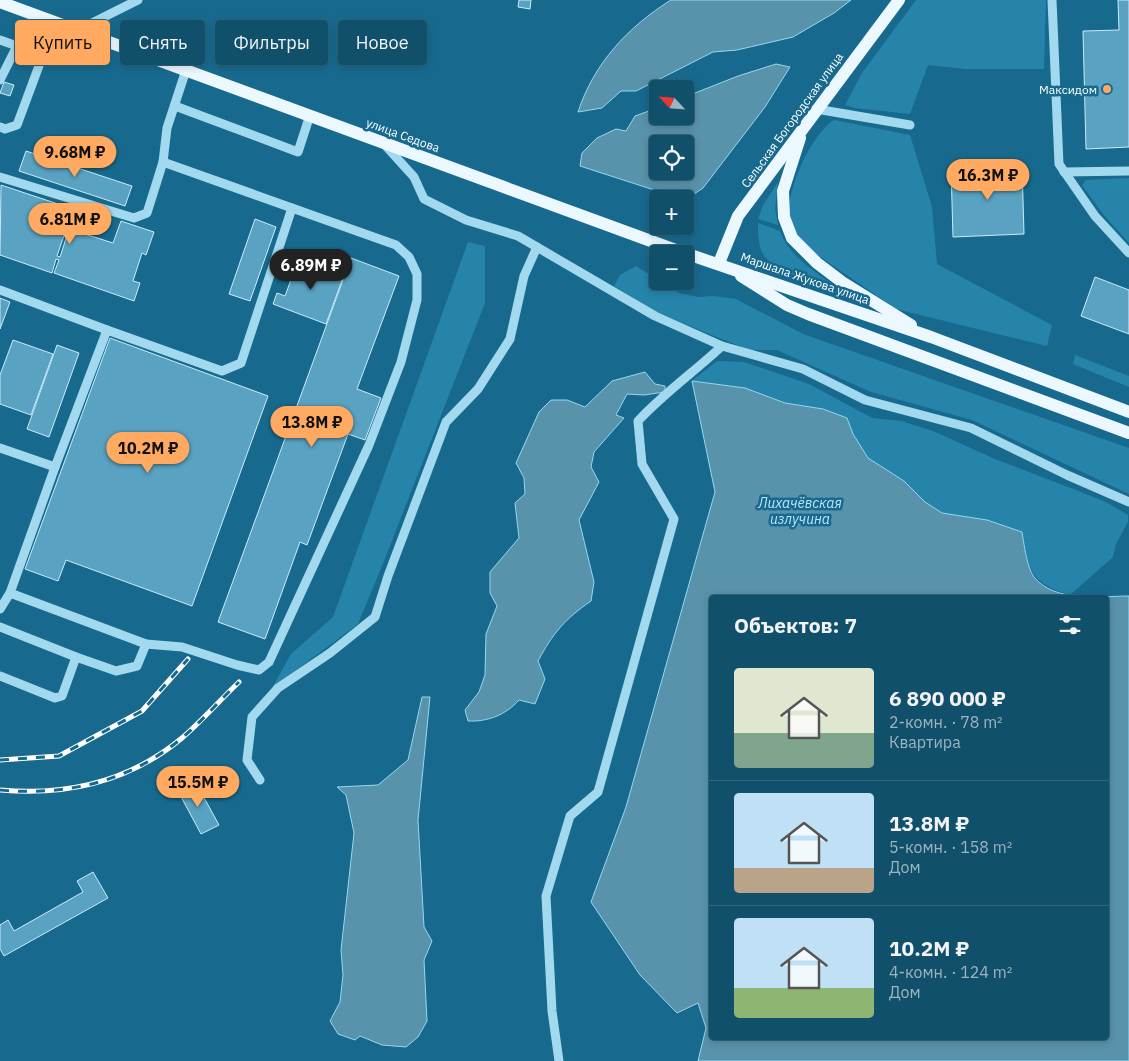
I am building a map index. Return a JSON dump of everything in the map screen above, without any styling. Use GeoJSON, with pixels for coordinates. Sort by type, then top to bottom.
{"type":"FeatureCollection","features":[{"type":"Feature","properties":{"kind":"main road","name":"Сельская Богородская улица"},"geometry":{"type":"LineString","coordinates":[[719,263],[738,216],[803,126],[899,0]]}},
{"type":"Feature","properties":{"kind":"main road"},"geometry":{"type":"LineString","coordinates":[[0,2],[45,20]]}},
{"type":"Feature","properties":{"kind":"main road","name":"улица Седова"},"geometry":{"type":"LineString","coordinates":[[110,42],[670,248],[719,263]]}},
{"type":"Feature","properties":{"kind":"main road"},"geometry":{"type":"LineString","coordinates":[[803,126],[783,191],[784,217],[792,238],[817,263],[842,282],[931,337]]}},
{"type":"Feature","properties":{"kind":"main road","name":"Маршала Жукова улица"},"geometry":{"type":"LineString","coordinates":[[719,263],[931,337],[1129,412]]}},
{"type":"Feature","properties":{"kind":"main road","name":"Маршала Жукова улица"},"geometry":{"type":"LineString","coordinates":[[719,263],[787,305],[808,314],[1129,433]]}},
{"type":"Feature","properties":{"kind":"street"},"geometry":{"type":"LineString","coordinates":[[98,20],[138,0]]}},
{"type":"Feature","properties":{"kind":"street"},"geometry":{"type":"LineString","coordinates":[[1052,0],[1059,164],[1095,216],[1129,253]]}},
{"type":"Feature","properties":{"kind":"street"},"geometry":{"type":"LineString","coordinates":[[0,40],[15,45]]}},
{"type":"Feature","properties":{"kind":"street"},"geometry":{"type":"LineString","coordinates":[[0,80],[15,50]]}},
{"type":"Feature","properties":{"kind":"street"},"geometry":{"type":"LineString","coordinates":[[0,127],[5,129],[17,124],[39,65]]}},
{"type":"Feature","properties":{"kind":"street"},"geometry":{"type":"LineString","coordinates":[[0,177],[134,218],[147,212],[162,162],[167,128],[186,70]]}},
{"type":"Feature","properties":{"kind":"street"},"geometry":{"type":"LineString","coordinates":[[175,106],[298,152],[310,116]]}},
{"type":"Feature","properties":{"kind":"street"},"geometry":{"type":"LineString","coordinates":[[816,109],[910,125]]}},
{"type":"Feature","properties":{"kind":"street"},"geometry":{"type":"LineString","coordinates":[[382,142],[414,177],[424,199],[466,220],[518,236],[655,316],[722,346],[803,369],[865,400],[971,428],[1067,475],[1129,502]]}},
{"type":"Feature","properties":{"kind":"street"},"geometry":{"type":"LineString","coordinates":[[10,593],[146,644],[182,646],[237,665],[259,670],[269,662],[369,444],[401,362],[417,300],[417,274],[409,257],[396,245],[162,162]]}},
{"type":"Feature","properties":{"kind":"street"},"geometry":{"type":"LineString","coordinates":[[1064,172],[1129,171]]}},
{"type":"Feature","properties":{"kind":"street"},"geometry":{"type":"LineString","coordinates":[[0,290],[222,371],[241,364],[292,208]]}},
{"type":"Feature","properties":{"kind":"street"},"geometry":{"type":"LineString","coordinates":[[260,780],[247,760],[252,717],[278,688],[330,653],[375,617],[388,576],[446,422],[478,388],[510,339],[524,276],[537,247]]}},
{"type":"Feature","properties":{"kind":"street"},"geometry":{"type":"LineString","coordinates":[[0,609],[10,593],[107,330]]}},
{"type":"Feature","properties":{"kind":"street"},"geometry":{"type":"LineString","coordinates":[[559,1061],[552,1011],[546,896],[570,816],[598,792],[674,519],[642,464],[638,421],[658,400],[690,376],[722,346]]}},
{"type":"Feature","properties":{"kind":"street"},"geometry":{"type":"LineString","coordinates":[[0,448],[55,467]]}},
{"type":"Feature","properties":{"kind":"street"},"geometry":{"type":"LineString","coordinates":[[0,627],[116,671],[137,666],[146,644]]}},
{"type":"Feature","properties":{"kind":"street"},"geometry":{"type":"LineString","coordinates":[[0,676],[55,698],[62,696],[76,657]]}},
{"type":"Feature","properties":{"kind":"shaded area"},"geometry":{"type":"Polygon","coordinates":[[[916,0],[1046,0],[1044,69],[966,69],[928,65],[910,114],[855,108],[845,105],[862,73],[916,0]]]}},
{"type":"Feature","properties":{"kind":"shaded area"},"geometry":{"type":"Polygon","coordinates":[[[834,120],[910,135],[932,207],[937,264],[1052,325],[1047,346],[896,309],[803,245],[794,231],[789,217],[792,192],[809,149],[817,137],[834,120]]]}},
{"type":"Feature","properties":{"kind":"shaded area"},"geometry":{"type":"Polygon","coordinates":[[[1129,178],[1129,243],[1103,214],[1082,185],[1086,180],[1129,178]]]}},
{"type":"Feature","properties":{"kind":"shaded area"},"geometry":{"type":"Polygon","coordinates":[[[778,182],[775,209],[778,225],[758,219],[763,205],[778,182]]]}},
{"type":"Feature","properties":{"kind":"shaded area"},"geometry":{"type":"Polygon","coordinates":[[[758,223],[780,231],[785,242],[802,261],[857,301],[808,284],[774,265],[765,257],[761,249],[758,223]]]}},
{"type":"Feature","properties":{"kind":"shaded area"},"geometry":{"type":"Polygon","coordinates":[[[468,242],[485,246],[485,303],[358,624],[272,688],[291,654],[333,617],[468,242]]]}},
{"type":"Feature","properties":{"kind":"shaded area"},"geometry":{"type":"Polygon","coordinates":[[[636,266],[649,274],[649,290],[674,290],[679,293],[698,297],[714,296],[736,299],[803,334],[1129,448],[1129,494],[972,420],[871,392],[777,350],[750,350],[656,312],[614,286],[620,275],[636,266]]]}},
{"type":"Feature","properties":{"kind":"shaded area"},"geometry":{"type":"Polygon","coordinates":[[[1075,355],[1129,376],[1129,387],[1073,364],[1075,355]]]}},
{"type":"Feature","properties":{"kind":"shaded area"},"geometry":{"type":"Polygon","coordinates":[[[717,361],[744,362],[809,384],[872,418],[901,421],[933,431],[995,459],[1104,501],[1128,515],[1128,522],[1116,544],[1113,557],[1070,595],[1047,586],[1039,580],[1030,566],[1022,532],[987,520],[942,513],[925,502],[904,481],[868,458],[853,434],[847,418],[823,409],[785,403],[745,388],[692,381],[717,361]]]}},
{"type":"Feature","properties":{"kind":"water"},"geometry":{"type":"Polygon","coordinates":[[[671,0],[851,0],[834,13],[793,37],[737,50],[713,52],[658,80],[649,80],[649,84],[636,91],[621,91],[602,108],[578,112],[593,78],[603,62],[627,34],[671,0]]]}},
{"type":"Feature","properties":{"kind":"water"},"geometry":{"type":"Polygon","coordinates":[[[776,64],[790,67],[765,107],[703,188],[694,194],[694,190],[654,190],[580,166],[582,153],[597,138],[616,129],[626,131],[635,116],[649,111],[649,125],[694,125],[694,93],[738,76],[776,64]]]}},
{"type":"Feature","properties":{"kind":"water"},"geometry":{"type":"Polygon","coordinates":[[[645,372],[655,384],[665,386],[665,392],[644,395],[627,394],[616,415],[624,418],[594,452],[591,467],[599,482],[579,520],[594,582],[591,601],[560,627],[538,661],[545,679],[535,704],[519,700],[502,714],[489,719],[468,721],[465,710],[479,692],[485,675],[486,634],[497,606],[490,593],[490,572],[519,538],[515,503],[525,494],[524,478],[516,463],[539,412],[551,400],[567,400],[585,407],[612,381],[645,372]]]}},
{"type":"Feature","properties":{"kind":"water","name":"Лихачёвская излучина"},"geometry":{"type":"Polygon","coordinates":[[[692,381],[745,388],[785,403],[823,409],[847,418],[853,434],[868,458],[904,481],[925,502],[942,513],[987,520],[1022,532],[1029,568],[1034,577],[1054,591],[1072,595],[709,595],[709,1040],[1109,1040],[1109,597],[1129,596],[1129,1061],[698,1061],[706,1028],[698,1003],[677,1013],[640,975],[591,902],[626,807],[715,492],[692,381]]]}},
{"type":"Feature","properties":{"kind":"water"},"geometry":{"type":"Polygon","coordinates":[[[422,697],[430,697],[418,820],[424,927],[432,941],[424,960],[427,1021],[418,1037],[406,1047],[382,1045],[360,1036],[355,1040],[338,1034],[330,1021],[340,1002],[343,975],[341,950],[354,833],[346,795],[337,787],[378,785],[408,760],[422,697]]]}},
{"type":"Feature","properties":{"kind":"building"},"geometry":{"type":"Polygon","coordinates":[[[519,0],[531,0],[530,9],[518,7],[519,0]]]}},
{"type":"Feature","properties":{"kind":"building","name":"Максидом"},"geometry":{"type":"Polygon","coordinates":[[[1118,0],[1129,0],[1129,147],[1086,149],[1083,31],[1119,30],[1118,0]]]}},
{"type":"Feature","properties":{"kind":"building"},"geometry":{"type":"Polygon","coordinates":[[[4,82],[14,85],[10,96],[0,93],[4,82]]]}},
{"type":"Feature","properties":{"kind":"building"},"geometry":{"type":"Polygon","coordinates":[[[26,151],[132,186],[125,206],[19,171],[26,151]]]}},
{"type":"Feature","properties":{"kind":"building"},"geometry":{"type":"Polygon","coordinates":[[[1022,165],[1024,234],[953,237],[951,168],[1022,165]]]}},
{"type":"Feature","properties":{"kind":"building"},"geometry":{"type":"Polygon","coordinates":[[[1,185],[73,209],[57,256],[60,257],[69,229],[113,243],[121,221],[154,232],[146,255],[142,253],[133,281],[140,283],[134,301],[54,273],[59,260],[56,259],[52,273],[0,255],[1,185]]]}},
{"type":"Feature","properties":{"kind":"building"},"geometry":{"type":"Polygon","coordinates":[[[255,219],[276,227],[250,301],[229,294],[255,219]]]}},
{"type":"Feature","properties":{"kind":"building"},"geometry":{"type":"Polygon","coordinates":[[[299,258],[344,275],[326,324],[273,304],[277,293],[285,296],[299,258]]]}},
{"type":"Feature","properties":{"kind":"building"},"geometry":{"type":"Polygon","coordinates":[[[351,258],[399,276],[357,389],[381,398],[365,440],[348,434],[307,545],[300,542],[265,639],[218,622],[351,258]]]}},
{"type":"Feature","properties":{"kind":"building"},"geometry":{"type":"Polygon","coordinates":[[[1095,277],[1129,290],[1129,334],[1081,316],[1095,277]]]}},
{"type":"Feature","properties":{"kind":"building"},"geometry":{"type":"Polygon","coordinates":[[[0,298],[10,302],[0,329],[0,298]]]}},
{"type":"Feature","properties":{"kind":"building"},"geometry":{"type":"Polygon","coordinates":[[[110,338],[268,396],[192,606],[66,560],[58,581],[25,569],[110,338]]]}},
{"type":"Feature","properties":{"kind":"building"},"geometry":{"type":"Polygon","coordinates":[[[13,340],[53,354],[31,415],[0,404],[0,375],[13,340]]]}},
{"type":"Feature","properties":{"kind":"building"},"geometry":{"type":"Polygon","coordinates":[[[57,345],[79,353],[49,437],[27,429],[57,345]]]}},
{"type":"Feature","properties":{"kind":"building"},"geometry":{"type":"Polygon","coordinates":[[[195,781],[219,825],[201,834],[178,791],[195,781]]]}},
{"type":"Feature","properties":{"kind":"building"},"geometry":{"type":"Polygon","coordinates":[[[93,872],[108,898],[4,956],[0,949],[0,925],[8,920],[14,931],[83,892],[77,881],[93,872]]]}},
{"type":"Feature","properties":{"kind":"railway"},"geometry":{"type":"LineString","coordinates":[[0,760],[59,756],[142,711],[188,659]]}},
{"type":"Feature","properties":{"kind":"railway"},"geometry":{"type":"LineString","coordinates":[[0,790],[49,791],[73,788],[96,783],[141,766],[182,738],[239,682]]}},
{"type":"Feature","properties":{"kind":"place","name":"Максидом"},"geometry":{"type":"Point","coordinates":[1107,89]}}]}
